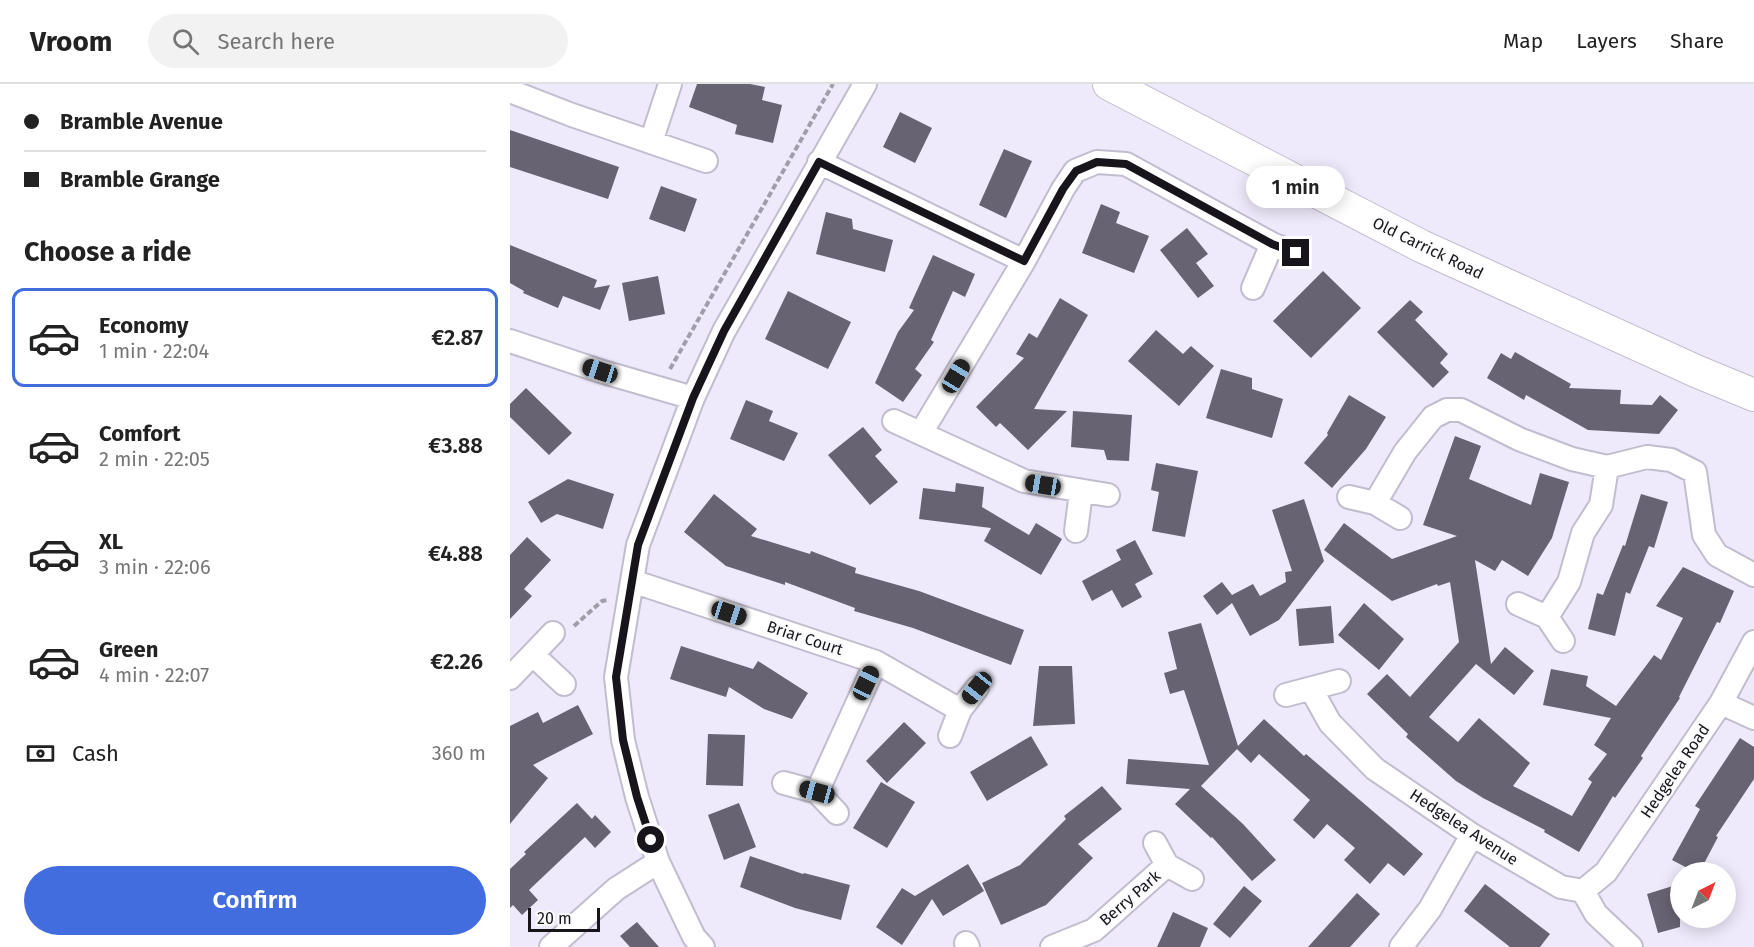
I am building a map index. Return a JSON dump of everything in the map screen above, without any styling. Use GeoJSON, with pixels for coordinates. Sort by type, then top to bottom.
{"type":"FeatureCollection","features":[{"type":"Feature","properties":{"kind":"main road","name":"Old Carrick Road"},"geometry":{"type":"LineString","coordinates":[[1110,84],[1421,246],[1698,372],[1754,395]]}},
{"type":"Feature","properties":{"kind":"street"},"geometry":{"type":"LineString","coordinates":[[651,142],[670,84]]}},
{"type":"Feature","properties":{"kind":"street"},"geometry":{"type":"LineString","coordinates":[[703,947],[694,937],[658,862],[637,797],[623,740],[616,677],[638,545],[693,398],[724,331],[865,84]]}},
{"type":"Feature","properties":{"kind":"street"},"geometry":{"type":"LineString","coordinates":[[510,91],[706,161]]}},
{"type":"Feature","properties":{"kind":"street"},"geometry":{"type":"LineString","coordinates":[[819,162],[1024,261]]}},
{"type":"Feature","properties":{"kind":"street"},"geometry":{"type":"LineString","coordinates":[[921,433],[1024,261],[1063,189],[1076,171],[1097,162],[1126,164],[1272,244],[1296,253]]}},
{"type":"Feature","properties":{"kind":"street"},"geometry":{"type":"LineString","coordinates":[[1254,288],[1272,244]]}},
{"type":"Feature","properties":{"kind":"street"},"geometry":{"type":"LineString","coordinates":[[510,341],[693,398]]}},
{"type":"Feature","properties":{"kind":"street"},"geometry":{"type":"LineString","coordinates":[[1375,503],[1405,452],[1433,417],[1447,410],[1461,410],[1519,439],[1572,459],[1607,467],[1647,457],[1671,460],[1695,472],[1704,535],[1717,555],[1754,575]]}},
{"type":"Feature","properties":{"kind":"street"},"geometry":{"type":"LineString","coordinates":[[894,421],[1024,482],[1108,495]]}},
{"type":"Feature","properties":{"kind":"street"},"geometry":{"type":"LineString","coordinates":[[1546,617],[1569,582],[1583,533],[1601,505],[1607,467]]}},
{"type":"Feature","properties":{"kind":"street"},"geometry":{"type":"LineString","coordinates":[[1076,531],[1081,492]]}},
{"type":"Feature","properties":{"kind":"street"},"geometry":{"type":"LineString","coordinates":[[1349,497],[1375,503],[1400,518]]}},
{"type":"Feature","properties":{"kind":"street","name":"Briar Court"},"geometry":{"type":"LineString","coordinates":[[631,589],[876,662],[960,710]]}},
{"type":"Feature","properties":{"kind":"street"},"geometry":{"type":"LineString","coordinates":[[1518,604],[1546,617],[1563,640]]}},
{"type":"Feature","properties":{"kind":"street"},"geometry":{"type":"LineString","coordinates":[[510,678],[553,633]]}},
{"type":"Feature","properties":{"kind":"street","name":"Hedgelea Road"},"geometry":{"type":"LineString","coordinates":[[1583,891],[1606,872],[1721,703],[1754,642]]}},
{"type":"Feature","properties":{"kind":"street"},"geometry":{"type":"LineString","coordinates":[[533,655],[564,684]]}},
{"type":"Feature","properties":{"kind":"street"},"geometry":{"type":"LineString","coordinates":[[817,792],[876,662]]}},
{"type":"Feature","properties":{"kind":"street"},"geometry":{"type":"LineString","coordinates":[[1286,696],[1339,681]]}},
{"type":"Feature","properties":{"kind":"street"},"geometry":{"type":"LineString","coordinates":[[950,736],[960,710],[977,688]]}},
{"type":"Feature","properties":{"kind":"street","name":"Hedgelea Avenue"},"geometry":{"type":"LineString","coordinates":[[1311,689],[1330,723],[1375,769],[1472,835],[1561,887],[1583,891]]}},
{"type":"Feature","properties":{"kind":"street"},"geometry":{"type":"LineString","coordinates":[[1721,703],[1754,718]]}},
{"type":"Feature","properties":{"kind":"street"},"geometry":{"type":"LineString","coordinates":[[784,783],[817,792],[837,813]]}},
{"type":"Feature","properties":{"kind":"street"},"geometry":{"type":"LineString","coordinates":[[1401,947],[1430,909],[1472,835]]}},
{"type":"Feature","properties":{"kind":"street","name":"Berry Park"},"geometry":{"type":"LineString","coordinates":[[1155,843],[1167,865],[1192,879]]}},
{"type":"Feature","properties":{"kind":"street"},"geometry":{"type":"LineString","coordinates":[[551,947],[616,889],[658,862]]}},
{"type":"Feature","properties":{"kind":"street","name":"Berry Park"},"geometry":{"type":"LineString","coordinates":[[1052,947],[1097,939],[1167,865]]}},
{"type":"Feature","properties":{"kind":"street"},"geometry":{"type":"LineString","coordinates":[[1583,891],[1596,914],[1631,947]]}},
{"type":"Feature","properties":{"kind":"path"},"geometry":{"type":"LineString","coordinates":[[660,389],[833,84]]}},
{"type":"Feature","properties":{"kind":"path"},"geometry":{"type":"LineString","coordinates":[[553,633],[570,630],[602,601],[631,589]]}},
{"type":"Feature","properties":{"kind":"building"},"geometry":{"type":"Polygon","coordinates":[[[697,84],[750,84],[765,87],[762,100],[782,105],[773,143],[735,134],[737,125],[689,107],[697,84]]]}},
{"type":"Feature","properties":{"kind":"building"},"geometry":{"type":"Polygon","coordinates":[[[900,112],[932,128],[915,163],[883,147],[900,112]]]}},
{"type":"Feature","properties":{"kind":"building"},"geometry":{"type":"Polygon","coordinates":[[[510,130],[619,167],[608,199],[510,167],[510,130]]]}},
{"type":"Feature","properties":{"kind":"building"},"geometry":{"type":"Polygon","coordinates":[[[1004,149],[1032,161],[1006,218],[979,205],[1004,149]]]}},
{"type":"Feature","properties":{"kind":"building"},"geometry":{"type":"Polygon","coordinates":[[[661,186],[697,199],[685,232],[649,219],[661,186]]]}},
{"type":"Feature","properties":{"kind":"building"},"geometry":{"type":"Polygon","coordinates":[[[1101,204],[1120,212],[1116,223],[1149,236],[1134,273],[1082,253],[1101,204]]]}},
{"type":"Feature","properties":{"kind":"building"},"geometry":{"type":"Polygon","coordinates":[[[826,212],[852,219],[853,229],[893,240],[885,272],[816,254],[826,212]]]}},
{"type":"Feature","properties":{"kind":"building"},"geometry":{"type":"Polygon","coordinates":[[[1187,228],[1208,254],[1196,263],[1214,286],[1198,298],[1160,250],[1187,228]]]}},
{"type":"Feature","properties":{"kind":"building"},"geometry":{"type":"Polygon","coordinates":[[[510,245],[597,280],[594,288],[610,285],[600,310],[563,296],[558,308],[523,293],[524,291],[510,283],[510,245]]]}},
{"type":"Feature","properties":{"kind":"building"},"geometry":{"type":"Polygon","coordinates":[[[933,255],[975,274],[965,297],[953,291],[931,340],[934,342],[915,369],[922,375],[903,402],[875,383],[898,332],[914,310],[909,308],[933,255]]]}},
{"type":"Feature","properties":{"kind":"building"},"geometry":{"type":"Polygon","coordinates":[[[1323,271],[1361,308],[1311,358],[1273,321],[1323,271]]]}},
{"type":"Feature","properties":{"kind":"building"},"geometry":{"type":"Polygon","coordinates":[[[658,276],[665,314],[629,321],[622,283],[658,276]]]}},
{"type":"Feature","properties":{"kind":"building"},"geometry":{"type":"Polygon","coordinates":[[[788,291],[851,322],[828,369],[765,339],[788,291]]]}},
{"type":"Feature","properties":{"kind":"building"},"geometry":{"type":"Polygon","coordinates":[[[1060,298],[1088,315],[1034,409],[1067,411],[1028,450],[1000,423],[996,427],[976,407],[1024,358],[1016,354],[1029,333],[1037,338],[1060,298]]]}},
{"type":"Feature","properties":{"kind":"building"},"geometry":{"type":"Polygon","coordinates":[[[1410,300],[1423,312],[1415,320],[1448,354],[1440,363],[1449,372],[1433,388],[1377,332],[1410,300]]]}},
{"type":"Feature","properties":{"kind":"building"},"geometry":{"type":"Polygon","coordinates":[[[1156,330],[1183,354],[1191,346],[1214,366],[1179,406],[1128,361],[1156,330]]]}},
{"type":"Feature","properties":{"kind":"building"},"geometry":{"type":"Polygon","coordinates":[[[1515,352],[1571,384],[1569,388],[1621,390],[1620,404],[1652,405],[1660,395],[1678,410],[1659,434],[1588,430],[1526,395],[1524,400],[1487,378],[1501,353],[1511,359],[1515,352]]]}},
{"type":"Feature","properties":{"kind":"building"},"geometry":{"type":"Polygon","coordinates":[[[1221,369],[1252,378],[1252,389],[1283,399],[1272,438],[1206,418],[1221,369]]]}},
{"type":"Feature","properties":{"kind":"building"},"geometry":{"type":"Polygon","coordinates":[[[526,388],[572,433],[549,455],[510,417],[510,404],[526,388]]]}},
{"type":"Feature","properties":{"kind":"building"},"geometry":{"type":"Polygon","coordinates":[[[1349,395],[1386,417],[1366,449],[1332,488],[1304,463],[1328,435],[1327,433],[1349,395]]]}},
{"type":"Feature","properties":{"kind":"building"},"geometry":{"type":"Polygon","coordinates":[[[746,400],[773,411],[769,421],[798,433],[784,461],[730,439],[746,400]]]}},
{"type":"Feature","properties":{"kind":"building"},"geometry":{"type":"Polygon","coordinates":[[[1073,411],[1132,415],[1129,461],[1107,460],[1104,450],[1071,447],[1073,411]]]}},
{"type":"Feature","properties":{"kind":"building"},"geometry":{"type":"Polygon","coordinates":[[[863,427],[882,450],[875,456],[898,482],[870,505],[828,455],[863,427]]]}},
{"type":"Feature","properties":{"kind":"building"},"geometry":{"type":"Polygon","coordinates":[[[1455,436],[1481,446],[1469,479],[1531,505],[1540,473],[1569,482],[1552,538],[1528,576],[1502,560],[1495,571],[1475,560],[1491,664],[1505,647],[1534,671],[1514,695],[1476,664],[1429,717],[1458,742],[1479,718],[1530,763],[1513,786],[1572,816],[1592,782],[1588,779],[1607,754],[1594,745],[1611,718],[1543,705],[1551,669],[1588,676],[1586,686],[1616,706],[1654,655],[1661,660],[1683,618],[1656,606],[1683,567],[1734,591],[1720,623],[1717,622],[1680,698],[1641,756],[1643,758],[1615,798],[1613,796],[1579,852],[1544,832],[1545,830],[1483,798],[1456,781],[1406,737],[1408,734],[1367,694],[1387,674],[1410,697],[1459,642],[1450,582],[1438,586],[1437,584],[1392,601],[1324,550],[1344,523],[1392,559],[1457,536],[1423,525],[1455,436]]]}},
{"type":"Feature","properties":{"kind":"building"},"geometry":{"type":"Polygon","coordinates":[[[1156,463],[1198,471],[1185,537],[1152,531],[1159,492],[1151,490],[1156,463]]]}},
{"type":"Feature","properties":{"kind":"building"},"geometry":{"type":"Polygon","coordinates":[[[568,479],[614,494],[603,529],[557,514],[541,523],[528,502],[568,479]]]}},
{"type":"Feature","properties":{"kind":"building"},"geometry":{"type":"Polygon","coordinates":[[[956,483],[984,487],[982,507],[1029,535],[1036,523],[1062,539],[1041,575],[984,541],[991,528],[919,519],[923,488],[955,492],[956,483]]]}},
{"type":"Feature","properties":{"kind":"building"},"geometry":{"type":"Polygon","coordinates":[[[714,494],[757,529],[751,536],[810,554],[811,551],[856,568],[855,573],[919,591],[1024,630],[1011,665],[913,628],[854,611],[855,608],[785,582],[785,585],[726,566],[684,532],[714,494]]]}},
{"type":"Feature","properties":{"kind":"building"},"geometry":{"type":"Polygon","coordinates":[[[1641,494],[1668,502],[1654,548],[1649,546],[1630,594],[1626,592],[1615,636],[1588,629],[1597,593],[1603,595],[1623,545],[1625,546],[1641,494]]]}},
{"type":"Feature","properties":{"kind":"building"},"geometry":{"type":"Polygon","coordinates":[[[1304,499],[1324,561],[1279,620],[1250,636],[1232,603],[1217,615],[1203,596],[1222,582],[1232,595],[1253,584],[1260,596],[1286,582],[1285,572],[1292,571],[1272,510],[1304,499]]]}},
{"type":"Feature","properties":{"kind":"building"},"geometry":{"type":"Polygon","coordinates":[[[527,537],[551,560],[524,589],[532,596],[510,619],[510,555],[527,537]]]}},
{"type":"Feature","properties":{"kind":"building"},"geometry":{"type":"Polygon","coordinates":[[[1135,540],[1153,574],[1135,584],[1142,597],[1122,608],[1112,590],[1092,601],[1082,581],[1121,560],[1116,550],[1135,540]]]}},
{"type":"Feature","properties":{"kind":"building"},"geometry":{"type":"Polygon","coordinates":[[[1364,603],[1404,639],[1379,670],[1338,635],[1364,603]]]}},
{"type":"Feature","properties":{"kind":"building"},"geometry":{"type":"Polygon","coordinates":[[[1331,606],[1334,643],[1299,646],[1296,609],[1331,606]]]}},
{"type":"Feature","properties":{"kind":"building"},"geometry":{"type":"Polygon","coordinates":[[[1201,623],[1238,746],[1264,719],[1304,756],[1306,754],[1423,854],[1404,876],[1388,863],[1370,884],[1344,860],[1355,848],[1327,824],[1314,839],[1293,820],[1310,800],[1259,754],[1251,763],[1237,749],[1201,786],[1243,824],[1276,860],[1252,881],[1212,837],[1175,804],[1190,789],[1126,784],[1128,759],[1209,765],[1184,690],[1170,694],[1164,673],[1177,669],[1168,632],[1201,623]]]}},
{"type":"Feature","properties":{"kind":"building"},"geometry":{"type":"Polygon","coordinates":[[[681,646],[753,669],[758,661],[808,693],[792,719],[764,709],[729,687],[726,697],[670,679],[681,646]]]}},
{"type":"Feature","properties":{"kind":"building"},"geometry":{"type":"Polygon","coordinates":[[[1039,666],[1072,666],[1075,724],[1033,726],[1039,666]]]}},
{"type":"Feature","properties":{"kind":"building"},"geometry":{"type":"Polygon","coordinates":[[[578,705],[593,734],[533,765],[548,778],[510,824],[510,726],[538,712],[543,723],[578,705]]]}},
{"type":"Feature","properties":{"kind":"building"},"geometry":{"type":"Polygon","coordinates":[[[904,722],[926,743],[887,783],[866,761],[904,722]]]}},
{"type":"Feature","properties":{"kind":"building"},"geometry":{"type":"Polygon","coordinates":[[[708,734],[745,735],[743,786],[706,785],[708,734]]]}},
{"type":"Feature","properties":{"kind":"building"},"geometry":{"type":"Polygon","coordinates":[[[1031,736],[1048,765],[987,801],[970,772],[1031,736]]]}},
{"type":"Feature","properties":{"kind":"building"},"geometry":{"type":"Polygon","coordinates":[[[1740,738],[1754,747],[1754,779],[1716,836],[1718,837],[1705,862],[1676,862],[1672,860],[1700,809],[1695,806],[1740,738]]]}},
{"type":"Feature","properties":{"kind":"building"},"geometry":{"type":"Polygon","coordinates":[[[881,782],[915,802],[887,848],[853,828],[881,782]]]}},
{"type":"Feature","properties":{"kind":"building"},"geometry":{"type":"Polygon","coordinates":[[[1102,786],[1122,809],[1078,844],[1093,858],[1046,905],[1001,925],[982,883],[1020,865],[1066,819],[1064,816],[1102,786]]]}},
{"type":"Feature","properties":{"kind":"building"},"geometry":{"type":"Polygon","coordinates":[[[577,803],[592,819],[595,815],[611,832],[595,848],[585,837],[529,890],[538,900],[522,915],[513,905],[510,908],[510,869],[526,854],[524,852],[577,803]]]}},
{"type":"Feature","properties":{"kind":"building"},"geometry":{"type":"Polygon","coordinates":[[[739,803],[756,847],[724,860],[708,815],[739,803]]]}},
{"type":"Feature","properties":{"kind":"building"},"geometry":{"type":"Polygon","coordinates":[[[750,856],[803,874],[850,885],[841,920],[795,908],[740,887],[750,856]]]}},
{"type":"Feature","properties":{"kind":"building"},"geometry":{"type":"Polygon","coordinates":[[[968,864],[984,891],[943,916],[932,899],[902,945],[876,927],[902,888],[915,896],[968,864]]]}},
{"type":"Feature","properties":{"kind":"building"},"geometry":{"type":"Polygon","coordinates":[[[1485,884],[1550,934],[1540,947],[1510,947],[1464,911],[1485,884]]]}},
{"type":"Feature","properties":{"kind":"building"},"geometry":{"type":"Polygon","coordinates":[[[1244,886],[1262,901],[1230,938],[1213,924],[1244,886]]]}},
{"type":"Feature","properties":{"kind":"building"},"geometry":{"type":"Polygon","coordinates":[[[1670,887],[1670,928],[1676,928],[1658,933],[1647,894],[1670,887]]]}},
{"type":"Feature","properties":{"kind":"building"},"geometry":{"type":"Polygon","coordinates":[[[1357,893],[1380,914],[1350,947],[1308,947],[1357,893]]]}},
{"type":"Feature","properties":{"kind":"building"},"geometry":{"type":"Polygon","coordinates":[[[1173,912],[1208,928],[1200,947],[1157,947],[1173,912]]]}},
{"type":"Feature","properties":{"kind":"building"},"geometry":{"type":"Polygon","coordinates":[[[637,922],[659,947],[630,947],[620,936],[637,922]]]}},
{"type":"Feature","properties":{"kind":"route"},"geometry":{"type":"LineString","coordinates":[[651,840],[637,797],[623,740],[616,677],[638,545],[693,398],[724,331],[819,162],[1024,261],[1063,189],[1076,171],[1097,162],[1126,164],[1272,244],[1296,253]]}}]}
